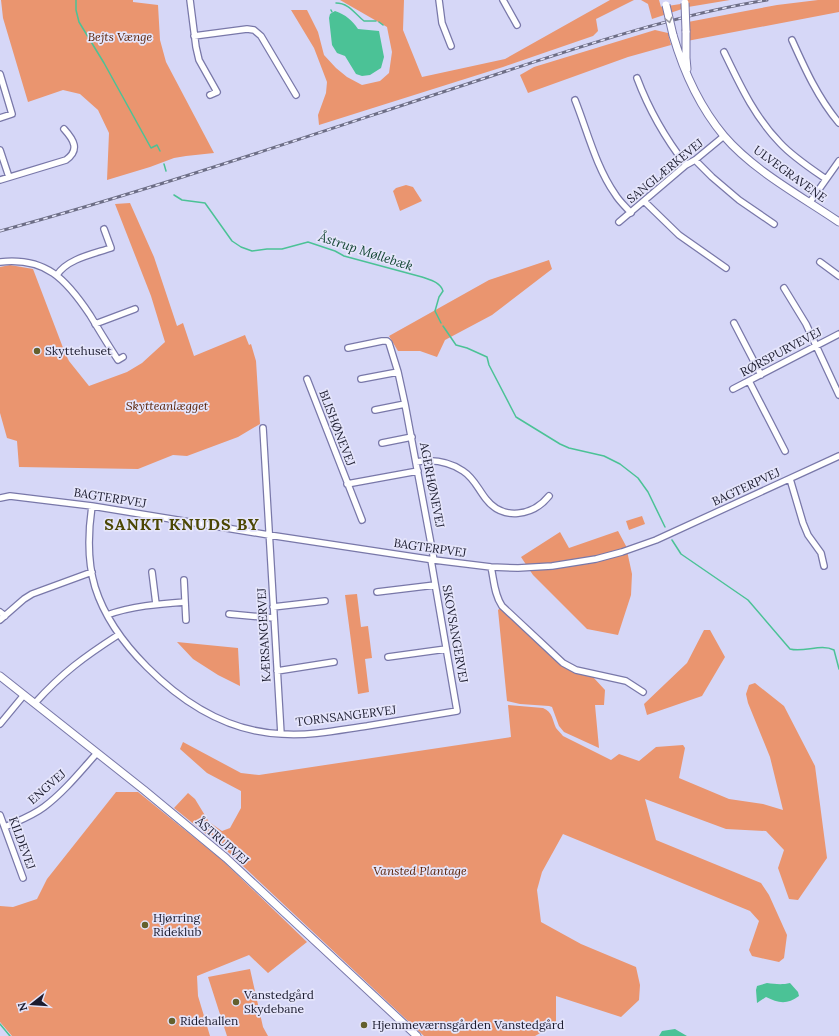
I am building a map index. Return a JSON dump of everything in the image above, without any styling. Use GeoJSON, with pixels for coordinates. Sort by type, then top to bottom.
{"type":"FeatureCollection","features":[{"type":"Feature","properties":{"kind":"street"},"geometry":{"type":"LineString","coordinates":[[190,0],[194,36],[200,60],[217,92],[210,95]]}},
{"type":"Feature","properties":{"kind":"street"},"geometry":{"type":"LineString","coordinates":[[439,0],[442,23],[451,46]]}},
{"type":"Feature","properties":{"kind":"street"},"geometry":{"type":"LineString","coordinates":[[504,0],[517,24]]}},
{"type":"Feature","properties":{"kind":"street","name":"ULVEGRAVENE"},"geometry":{"type":"LineString","coordinates":[[685,1],[686,58],[690,83]]}},
{"type":"Feature","properties":{"kind":"street","name":"ULVEGRAVENE"},"geometry":{"type":"LineString","coordinates":[[665,3],[683,68],[700,102],[724,136],[766,172],[839,222]]}},
{"type":"Feature","properties":{"kind":"street"},"geometry":{"type":"LineString","coordinates":[[194,36],[247,29],[254,30],[261,36],[296,95]]}},
{"type":"Feature","properties":{"kind":"street"},"geometry":{"type":"LineString","coordinates":[[792,40],[819,96],[839,123]]}},
{"type":"Feature","properties":{"kind":"street"},"geometry":{"type":"LineString","coordinates":[[724,52],[744,96],[765,126],[794,156],[826,179]]}},
{"type":"Feature","properties":{"kind":"street"},"geometry":{"type":"LineString","coordinates":[[0,74],[12,114],[0,118]]}},
{"type":"Feature","properties":{"kind":"street"},"geometry":{"type":"LineString","coordinates":[[637,78],[646,102],[661,130],[686,165]]}},
{"type":"Feature","properties":{"kind":"street"},"geometry":{"type":"LineString","coordinates":[[575,100],[607,182],[631,212]]}},
{"type":"Feature","properties":{"kind":"street"},"geometry":{"type":"LineString","coordinates":[[0,180],[66,160],[70,157],[74,147],[73,142],[64,129]]}},
{"type":"Feature","properties":{"kind":"street","name":"SANGLÆRKEVEJ"},"geometry":{"type":"LineString","coordinates":[[619,222],[645,202],[686,165],[695,160],[724,136]]}},
{"type":"Feature","properties":{"kind":"street"},"geometry":{"type":"LineString","coordinates":[[0,150],[9,177]]}},
{"type":"Feature","properties":{"kind":"street"},"geometry":{"type":"LineString","coordinates":[[695,160],[739,200],[774,224]]}},
{"type":"Feature","properties":{"kind":"street"},"geometry":{"type":"LineString","coordinates":[[810,202],[838,163]]}},
{"type":"Feature","properties":{"kind":"street"},"geometry":{"type":"LineString","coordinates":[[645,202],[679,235],[726,268]]}},
{"type":"Feature","properties":{"kind":"street"},"geometry":{"type":"LineString","coordinates":[[57,275],[69,264],[111,248],[104,229]]}},
{"type":"Feature","properties":{"kind":"street"},"geometry":{"type":"LineString","coordinates":[[0,262],[12,261],[30,263],[47,269],[57,275],[68,284],[76,295],[118,360],[123,356]]}},
{"type":"Feature","properties":{"kind":"street"},"geometry":{"type":"LineString","coordinates":[[820,262],[839,276]]}},
{"type":"Feature","properties":{"kind":"street"},"geometry":{"type":"LineString","coordinates":[[784,288],[817,346],[825,368],[839,395]]}},
{"type":"Feature","properties":{"kind":"street"},"geometry":{"type":"LineString","coordinates":[[95,324],[135,309]]}},
{"type":"Feature","properties":{"kind":"street"},"geometry":{"type":"LineString","coordinates":[[734,323],[761,375]]}},
{"type":"Feature","properties":{"kind":"street","name":"RØRSPURVEVEJ"},"geometry":{"type":"LineString","coordinates":[[733,389],[839,334]]}},
{"type":"Feature","properties":{"kind":"street","name":"AGERHØNEVEJ"},"geometry":{"type":"LineString","coordinates":[[348,348],[386,341],[389,343],[398,372],[412,437],[433,560]]}},
{"type":"Feature","properties":{"kind":"street"},"geometry":{"type":"LineString","coordinates":[[361,379],[398,372]]}},
{"type":"Feature","properties":{"kind":"street","name":"BLISHØNEVEJ"},"geometry":{"type":"LineString","coordinates":[[307,379],[362,520]]}},
{"type":"Feature","properties":{"kind":"street"},"geometry":{"type":"LineString","coordinates":[[749,381],[786,451]]}},
{"type":"Feature","properties":{"kind":"street"},"geometry":{"type":"LineString","coordinates":[[375,410],[405,404]]}},
{"type":"Feature","properties":{"kind":"street","name":"KÆRSANGERVEJ"},"geometry":{"type":"LineString","coordinates":[[263,428],[281,734]]}},
{"type":"Feature","properties":{"kind":"street","name":"AGERHØNEVEJ"},"geometry":{"type":"LineString","coordinates":[[382,442],[412,437]]}},
{"type":"Feature","properties":{"kind":"street","name":"BAGTERPVEJ"},"geometry":{"type":"LineString","coordinates":[[0,498],[10,496],[92,506],[433,560],[491,567],[518,568],[552,566],[596,559],[622,552],[656,540],[839,456]]}},
{"type":"Feature","properties":{"kind":"street"},"geometry":{"type":"LineString","coordinates":[[416,462],[436,460],[456,466],[472,478],[486,499],[492,505],[506,512],[519,513],[530,511],[541,505],[550,496]]}},
{"type":"Feature","properties":{"kind":"street","name":"BLISHØNEVEJ"},"geometry":{"type":"LineString","coordinates":[[347,484],[418,471]]}},
{"type":"Feature","properties":{"kind":"street"},"geometry":{"type":"LineString","coordinates":[[790,479],[803,523],[808,535],[821,552],[824,566]]}},
{"type":"Feature","properties":{"kind":"street","name":"TORNSANGERVEJ"},"geometry":{"type":"LineString","coordinates":[[92,506],[88,542],[92,572],[100,602],[118,635],[130,651],[177,695],[196,707],[216,718],[255,731],[305,735],[457,711]]}},
{"type":"Feature","properties":{"kind":"street","name":"SKOVSANGERVEJ"},"geometry":{"type":"LineString","coordinates":[[433,560],[457,711]]}},
{"type":"Feature","properties":{"kind":"street"},"geometry":{"type":"LineString","coordinates":[[491,567],[498,600],[502,606],[563,663],[576,670],[626,681],[643,692]]}},
{"type":"Feature","properties":{"kind":"street"},"geometry":{"type":"LineString","coordinates":[[0,620],[3,614],[32,594],[92,572]]}},
{"type":"Feature","properties":{"kind":"street"},"geometry":{"type":"LineString","coordinates":[[152,572],[156,604]]}},
{"type":"Feature","properties":{"kind":"street"},"geometry":{"type":"LineString","coordinates":[[184,580],[186,620]]}},
{"type":"Feature","properties":{"kind":"street"},"geometry":{"type":"LineString","coordinates":[[377,592],[436,585]]}},
{"type":"Feature","properties":{"kind":"street"},"geometry":{"type":"LineString","coordinates":[[273,607],[325,601]]}},
{"type":"Feature","properties":{"kind":"street"},"geometry":{"type":"LineString","coordinates":[[107,615],[121,610],[156,604],[185,602]]}},
{"type":"Feature","properties":{"kind":"street"},"geometry":{"type":"LineString","coordinates":[[229,614],[274,618]]}},
{"type":"Feature","properties":{"kind":"street"},"geometry":{"type":"LineString","coordinates":[[35,703],[50,686],[74,664],[118,635]]}},
{"type":"Feature","properties":{"kind":"street"},"geometry":{"type":"LineString","coordinates":[[388,657],[446,649]]}},
{"type":"Feature","properties":{"kind":"street"},"geometry":{"type":"LineString","coordinates":[[277,671],[334,662]]}},
{"type":"Feature","properties":{"kind":"street","name":"ÅSTRUPVEJ"},"geometry":{"type":"LineString","coordinates":[[0,676],[226,858],[417,1036]]}},
{"type":"Feature","properties":{"kind":"street"},"geometry":{"type":"LineString","coordinates":[[0,724],[24,695]]}},
{"type":"Feature","properties":{"kind":"street","name":"ENGVEJ"},"geometry":{"type":"LineString","coordinates":[[5,827],[44,807],[60,794],[97,753]]}},
{"type":"Feature","properties":{"kind":"street","name":"KILDEVEJ"},"geometry":{"type":"LineString","coordinates":[[0,815],[23,878]]}},
{"type":"Feature","properties":{"kind":"green space","name":"Bejts Vænge"},"geometry":{"type":"Polygon","coordinates":[[[1,0],[133,0],[133,2],[158,5],[160,40],[166,62],[214,153],[174,158],[107,180],[109,133],[98,110],[80,94],[63,90],[28,102],[3,18],[1,0]]]}},
{"type":"Feature","properties":{"kind":"green space"},"geometry":{"type":"Polygon","coordinates":[[[340,0],[404,0],[403,30],[422,77],[505,59],[610,0],[634,0],[596,19],[598,31],[593,36],[503,67],[319,125],[318,115],[326,93],[327,82],[314,48],[291,10],[307,10],[318,32],[324,55],[347,77],[362,85],[380,81],[389,73],[392,52],[387,27],[340,0]]]}},
{"type":"Feature","properties":{"kind":"green space"},"geometry":{"type":"Polygon","coordinates":[[[641,0],[659,0],[661,7],[687,3],[687,0],[730,0],[688,7],[652,19],[648,4],[641,0]]]}},
{"type":"Feature","properties":{"kind":"green space"},"geometry":{"type":"Polygon","coordinates":[[[818,0],[839,0],[839,12],[687,41],[688,22],[777,5],[818,0]]]}},
{"type":"Feature","properties":{"kind":"green space"},"geometry":{"type":"Polygon","coordinates":[[[655,30],[668,33],[671,45],[628,57],[528,93],[520,75],[534,67],[655,30]]]}},
{"type":"Feature","properties":{"kind":"green space"},"geometry":{"type":"Polygon","coordinates":[[[406,185],[413,187],[422,201],[400,211],[393,191],[396,188],[406,185]]]}},
{"type":"Feature","properties":{"kind":"green space","name":"Skytteanlægget"},"geometry":{"type":"Polygon","coordinates":[[[130,203],[154,257],[177,326],[183,323],[194,356],[245,335],[249,345],[251,344],[256,361],[260,424],[238,437],[187,456],[173,455],[138,469],[19,467],[17,441],[7,438],[0,413],[0,267],[10,265],[33,269],[65,353],[69,361],[89,386],[127,372],[142,363],[165,342],[151,296],[115,204],[130,203]]]}},
{"type":"Feature","properties":{"kind":"green space"},"geometry":{"type":"Polygon","coordinates":[[[549,260],[552,269],[492,315],[445,340],[437,357],[420,351],[398,351],[389,336],[489,280],[549,260]]]}},
{"type":"Feature","properties":{"kind":"green space"},"geometry":{"type":"Polygon","coordinates":[[[642,516],[645,524],[629,530],[626,521],[642,516]]]}},
{"type":"Feature","properties":{"kind":"green space"},"geometry":{"type":"Polygon","coordinates":[[[618,531],[626,546],[632,574],[631,595],[618,635],[587,629],[533,575],[521,557],[560,532],[569,548],[618,531]]]}},
{"type":"Feature","properties":{"kind":"green space"},"geometry":{"type":"Polygon","coordinates":[[[357,594],[361,627],[368,626],[372,658],[365,659],[369,692],[358,694],[345,595],[357,594]]]}},
{"type":"Feature","properties":{"kind":"green space"},"geometry":{"type":"Polygon","coordinates":[[[501,607],[560,664],[572,671],[593,677],[605,690],[604,705],[595,705],[599,748],[564,732],[559,726],[552,707],[520,704],[507,701],[498,610],[501,607]]]}},
{"type":"Feature","properties":{"kind":"green space"},"geometry":{"type":"Polygon","coordinates":[[[704,630],[710,630],[725,657],[702,696],[647,715],[644,704],[687,663],[704,630]]]}},
{"type":"Feature","properties":{"kind":"green space"},"geometry":{"type":"Polygon","coordinates":[[[177,642],[238,648],[240,686],[218,675],[193,659],[177,642]]]}},
{"type":"Feature","properties":{"kind":"green space","name":"Vansted Plantage"},"geometry":{"type":"Polygon","coordinates":[[[755,683],[784,706],[815,766],[827,858],[798,900],[789,899],[778,868],[784,850],[766,831],[726,829],[645,799],[656,840],[761,883],[769,895],[787,935],[784,958],[779,962],[752,956],[749,950],[759,921],[750,911],[563,834],[542,872],[537,890],[541,922],[581,944],[636,967],[640,985],[639,1000],[621,1017],[556,996],[556,1024],[535,1036],[424,1036],[228,852],[174,808],[188,793],[195,799],[209,822],[222,831],[230,828],[241,808],[241,791],[207,773],[180,749],[183,742],[241,773],[259,775],[511,737],[508,705],[543,708],[549,712],[556,728],[563,736],[611,760],[619,754],[639,761],[656,747],[683,745],[685,748],[679,778],[729,799],[763,804],[783,810],[770,757],[748,703],[746,694],[749,685],[755,683]]]}},
{"type":"Feature","properties":{"kind":"green space","name":"Hjørring Rideklub"},"geometry":{"type":"Polygon","coordinates":[[[116,792],[138,792],[222,860],[307,942],[268,973],[249,955],[197,976],[198,996],[210,1036],[12,1036],[0,1022],[0,906],[13,907],[37,899],[47,879],[116,792]]]}},
{"type":"Feature","properties":{"kind":"green space","name":"Vanstedgård Skydebane"},"geometry":{"type":"Polygon","coordinates":[[[250,969],[263,1027],[268,1036],[227,1036],[208,977],[250,969]]]}},
{"type":"Feature","properties":{"kind":"shaded area"},"geometry":{"type":"Polygon","coordinates":[[[335,11],[348,18],[358,29],[379,31],[384,57],[381,68],[370,75],[362,76],[356,74],[345,56],[337,53],[332,45],[329,18],[330,14],[335,11]]]}},
{"type":"Feature","properties":{"kind":"shaded area"},"geometry":{"type":"Polygon","coordinates":[[[767,983],[790,983],[798,992],[799,996],[786,1002],[775,1001],[766,997],[757,1003],[757,986],[767,983]]]}},
{"type":"Feature","properties":{"kind":"shaded area"},"geometry":{"type":"Polygon","coordinates":[[[675,1029],[687,1036],[659,1036],[662,1031],[675,1029]]]}},
{"type":"Feature","properties":{"kind":"waterway"},"geometry":{"type":"LineString","coordinates":[[76,0],[76,10],[79,22],[104,63],[151,148],[157,145],[160,151]]}},
{"type":"Feature","properties":{"kind":"waterway"},"geometry":{"type":"LineString","coordinates":[[336,3],[341,3],[352,9],[364,21],[376,21]]}},
{"type":"Feature","properties":{"kind":"waterway"},"geometry":{"type":"LineString","coordinates":[[379,22],[383,25]]}},
{"type":"Feature","properties":{"kind":"waterway","name":"Åstrup Møllebæk"},"geometry":{"type":"LineString","coordinates":[[164,164],[166,171]]}},
{"type":"Feature","properties":{"kind":"waterway","name":"Åstrup Møllebæk"},"geometry":{"type":"LineString","coordinates":[[174,195],[182,200],[205,203],[232,241],[241,247],[252,251],[282,249],[308,242],[335,251],[344,256],[422,277],[434,282],[440,285],[443,291],[439,297],[435,311],[441,323]]}},
{"type":"Feature","properties":{"kind":"waterway","name":"Åstrup Møllebæk"},"geometry":{"type":"LineString","coordinates":[[443,326],[456,345],[487,357],[489,365],[516,417],[560,444],[569,448],[604,456],[620,464],[638,478],[648,492],[665,527]]}},
{"type":"Feature","properties":{"kind":"waterway","name":"Åstrup Møllebæk"},"geometry":{"type":"LineString","coordinates":[[672,540],[681,554],[748,600],[790,649],[801,650],[824,647],[834,650],[839,669]]}},
{"type":"Feature","properties":{"kind":"waterway"},"geometry":{"type":"LineString","coordinates":[[0,1024],[10,1036]]}},
{"type":"Feature","properties":{"kind":"railway"},"geometry":{"type":"LineString","coordinates":[[0,231],[174,180],[613,37],[690,16],[767,0]]}},
{"type":"Feature","properties":{"kind":"place","name":"Skyttehuset"},"geometry":{"type":"Point","coordinates":[37,351]}},
{"type":"Feature","properties":{"kind":"place","name":"Hjørring Rideklub"},"geometry":{"type":"Point","coordinates":[145,925]}},
{"type":"Feature","properties":{"kind":"place","name":"Vanstedgård Skydebane"},"geometry":{"type":"Point","coordinates":[236,1002]}},
{"type":"Feature","properties":{"kind":"place","name":"Ridehallen"},"geometry":{"type":"Point","coordinates":[172,1021]}},
{"type":"Feature","properties":{"kind":"place","name":"Hjemmeværnsgården Vanstedgård"},"geometry":{"type":"Point","coordinates":[364,1025]}},
{"type":"Feature","properties":{"kind":"district","name":"SANKT KNUDS BY"},"geometry":{"type":"Point","coordinates":[182,524]}}]}
